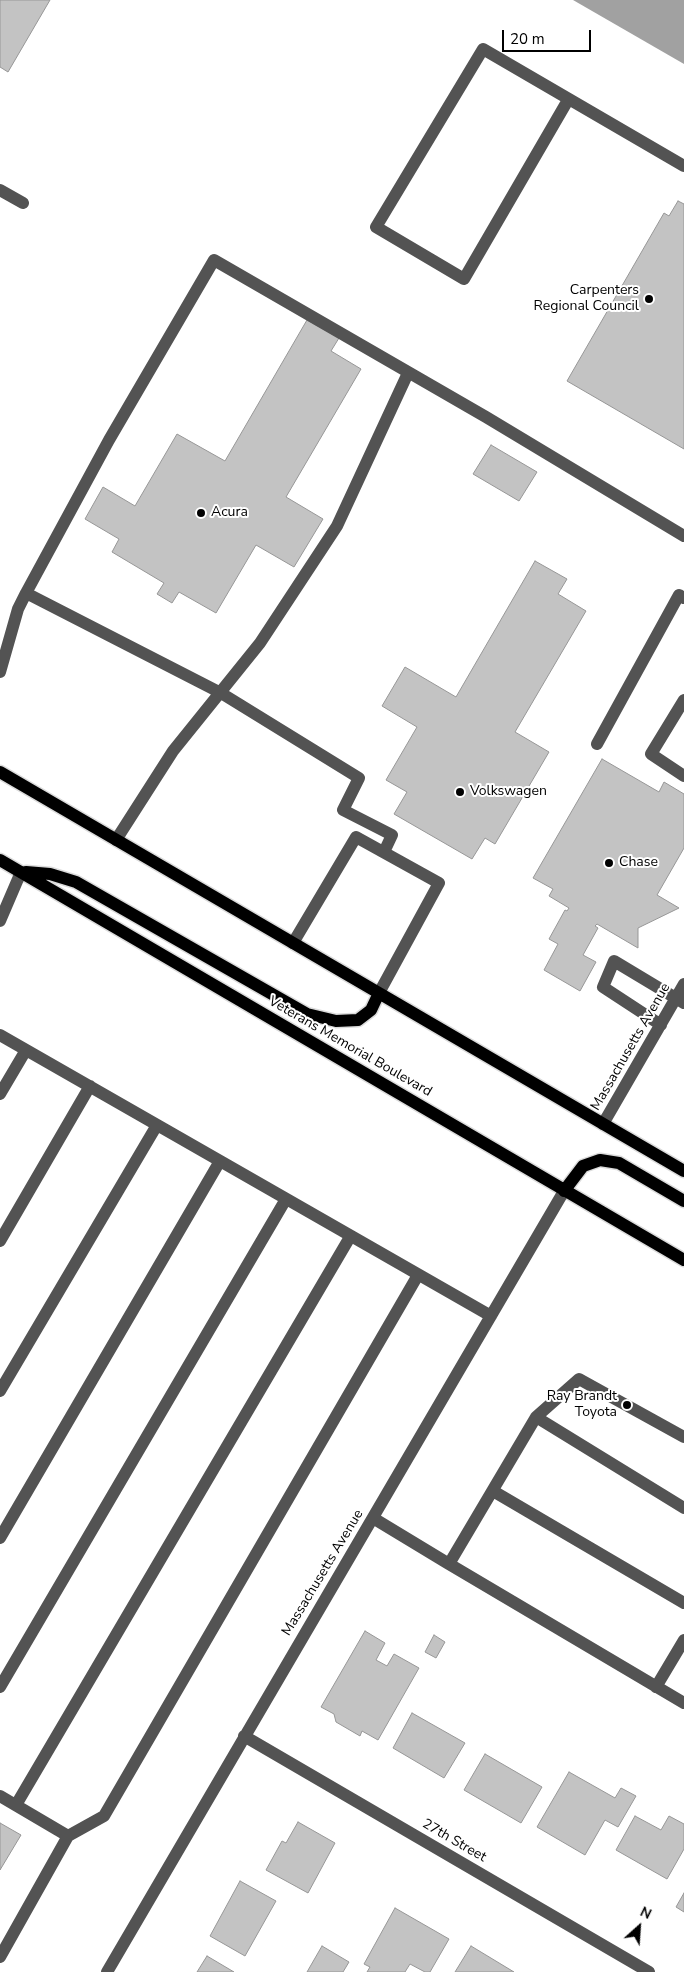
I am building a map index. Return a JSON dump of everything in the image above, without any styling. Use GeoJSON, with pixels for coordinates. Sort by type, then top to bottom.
{"type":"FeatureCollection","features":[{"type":"Feature","properties":{"kind":"main road"},"geometry":{"type":"LineString","coordinates":[[0,772],[684,1171]]}},
{"type":"Feature","properties":{"kind":"main road","name":"Veterans Memorial Boulevard"},"geometry":{"type":"LineString","coordinates":[[0,860],[684,1260]]}},
{"type":"Feature","properties":{"kind":"main road"},"geometry":{"type":"LineString","coordinates":[[21,872],[50,874],[76,882],[307,1014],[336,1021],[358,1020],[372,1010],[380,994]]}},
{"type":"Feature","properties":{"kind":"main road"},"geometry":{"type":"LineString","coordinates":[[564,1190],[583,1166],[600,1160],[619,1163],[684,1201]]}},
{"type":"Feature","properties":{"kind":"street"},"geometry":{"type":"LineString","coordinates":[[568,100],[464,279],[376,227],[483,49],[684,166]]}},
{"type":"Feature","properties":{"kind":"street"},"geometry":{"type":"LineString","coordinates":[[0,190],[23,203]]}},
{"type":"Feature","properties":{"kind":"street"},"geometry":{"type":"LineString","coordinates":[[0,672],[18,609],[26,593],[109,440],[214,260],[486,417],[666,527],[684,536]]}},
{"type":"Feature","properties":{"kind":"street"},"geometry":{"type":"LineString","coordinates":[[116,840],[173,751],[260,643],[338,526],[408,373]]}},
{"type":"Feature","properties":{"kind":"street"},"geometry":{"type":"LineString","coordinates":[[26,593],[221,693],[360,778],[342,810],[392,835],[384,852]]}},
{"type":"Feature","properties":{"kind":"street"},"geometry":{"type":"LineString","coordinates":[[597,744],[679,595],[684,598]]}},
{"type":"Feature","properties":{"kind":"street"},"geometry":{"type":"LineString","coordinates":[[684,700],[651,754],[684,776]]}},
{"type":"Feature","properties":{"kind":"street"},"geometry":{"type":"LineString","coordinates":[[293,943],[356,837],[439,883],[380,994]]}},
{"type":"Feature","properties":{"kind":"street"},"geometry":{"type":"LineString","coordinates":[[0,921],[21,872]]}},
{"type":"Feature","properties":{"kind":"street"},"geometry":{"type":"LineString","coordinates":[[661,1025],[603,987],[614,961],[680,1000]]}},
{"type":"Feature","properties":{"kind":"street","name":"Massachusetts Avenue"},"geometry":{"type":"LineString","coordinates":[[603,1124],[661,1025],[680,1000],[684,984]]}},
{"type":"Feature","properties":{"kind":"street"},"geometry":{"type":"LineString","coordinates":[[0,1034],[350,1237],[491,1316]]}},
{"type":"Feature","properties":{"kind":"street"},"geometry":{"type":"LineString","coordinates":[[0,1094],[26,1050]]}},
{"type":"Feature","properties":{"kind":"street"},"geometry":{"type":"LineString","coordinates":[[0,1241],[90,1086]]}},
{"type":"Feature","properties":{"kind":"street"},"geometry":{"type":"LineString","coordinates":[[0,1391],[157,1125]]}},
{"type":"Feature","properties":{"kind":"street"},"geometry":{"type":"LineString","coordinates":[[0,1538],[220,1161]]}},
{"type":"Feature","properties":{"kind":"street","name":"Massachusetts Avenue"},"geometry":{"type":"LineString","coordinates":[[107,1972],[564,1190]]}},
{"type":"Feature","properties":{"kind":"street"},"geometry":{"type":"LineString","coordinates":[[0,1687],[286,1199]]}},
{"type":"Feature","properties":{"kind":"street"},"geometry":{"type":"LineString","coordinates":[[16,1805],[350,1237]]}},
{"type":"Feature","properties":{"kind":"street"},"geometry":{"type":"LineString","coordinates":[[0,1957],[68,1836],[104,1816],[418,1275]]}},
{"type":"Feature","properties":{"kind":"street"},"geometry":{"type":"LineString","coordinates":[[449,1564],[536,1417],[579,1379],[684,1437]]}},
{"type":"Feature","properties":{"kind":"street"},"geometry":{"type":"LineString","coordinates":[[536,1417],[684,1508]]}},
{"type":"Feature","properties":{"kind":"street"},"geometry":{"type":"LineString","coordinates":[[493,1491],[684,1603]]}},
{"type":"Feature","properties":{"kind":"street"},"geometry":{"type":"LineString","coordinates":[[373,1518],[684,1703]]}},
{"type":"Feature","properties":{"kind":"street"},"geometry":{"type":"LineString","coordinates":[[656,1687],[684,1640]]}},
{"type":"Feature","properties":{"kind":"street","name":"27th Street"},"geometry":{"type":"LineString","coordinates":[[244,1736],[649,1972]]}},
{"type":"Feature","properties":{"kind":"street"},"geometry":{"type":"LineString","coordinates":[[0,1796],[68,1836]]}},
{"type":"Feature","properties":{"kind":"shaded area"},"geometry":{"type":"Polygon","coordinates":[[[573,0],[684,0],[684,64],[573,0]]]}},
{"type":"Feature","properties":{"kind":"building"},"geometry":{"type":"Polygon","coordinates":[[[0,0],[50,0],[8,72],[0,67],[0,0]]]}},
{"type":"Feature","properties":{"kind":"building","name":"Carpenters Regional Council"},"geometry":{"type":"Polygon","coordinates":[[[678,201],[684,204],[684,449],[567,381],[664,213],[669,216],[678,201]]]}},
{"type":"Feature","properties":{"kind":"building"},"geometry":{"type":"Polygon","coordinates":[[[307,320],[339,338],[331,351],[361,369],[286,497],[323,519],[294,567],[256,545],[216,613],[179,592],[172,603],[157,594],[164,583],[112,552],[119,539],[85,519],[103,487],[135,506],[177,434],[225,461],[307,320]]]}},
{"type":"Feature","properties":{"kind":"building"},"geometry":{"type":"Polygon","coordinates":[[[491,445],[537,472],[519,501],[473,474],[491,445]]]}},
{"type":"Feature","properties":{"kind":"building"},"geometry":{"type":"Polygon","coordinates":[[[535,561],[567,579],[558,594],[586,611],[515,732],[549,752],[495,844],[485,838],[472,859],[394,814],[407,792],[386,780],[417,727],[382,706],[405,667],[456,697],[535,561]]]}},
{"type":"Feature","properties":{"kind":"building","name":"Chase"},"geometry":{"type":"Polygon","coordinates":[[[602,759],[659,792],[664,782],[684,794],[684,848],[657,895],[679,908],[638,928],[638,948],[597,924],[595,926],[598,928],[583,955],[596,962],[580,991],[544,970],[558,944],[549,939],[565,910],[567,911],[569,908],[549,896],[553,889],[533,878],[602,759]]]}},
{"type":"Feature","properties":{"kind":"building"},"geometry":{"type":"Polygon","coordinates":[[[365,1631],[385,1643],[376,1660],[387,1666],[394,1654],[419,1668],[378,1740],[362,1731],[360,1736],[336,1722],[334,1714],[321,1707],[365,1631]]]}},
{"type":"Feature","properties":{"kind":"building"},"geometry":{"type":"Polygon","coordinates":[[[434,1635],[445,1642],[436,1658],[425,1652],[434,1635]]]}},
{"type":"Feature","properties":{"kind":"building"},"geometry":{"type":"Polygon","coordinates":[[[412,1713],[465,1743],[444,1778],[393,1748],[412,1713]]]}},
{"type":"Feature","properties":{"kind":"building"},"geometry":{"type":"Polygon","coordinates":[[[485,1754],[542,1787],[521,1823],[464,1790],[485,1754]]]}},
{"type":"Feature","properties":{"kind":"building"},"geometry":{"type":"Polygon","coordinates":[[[569,1772],[615,1798],[621,1788],[636,1796],[618,1827],[605,1820],[585,1855],[537,1827],[569,1772]]]}},
{"type":"Feature","properties":{"kind":"building"},"geometry":{"type":"Polygon","coordinates":[[[635,1816],[661,1830],[669,1816],[684,1824],[684,1849],[667,1879],[616,1850],[635,1816]]]}},
{"type":"Feature","properties":{"kind":"building"},"geometry":{"type":"Polygon","coordinates":[[[298,1822],[335,1843],[308,1893],[266,1870],[282,1841],[286,1843],[298,1822]]]}},
{"type":"Feature","properties":{"kind":"building"},"geometry":{"type":"Polygon","coordinates":[[[0,1823],[21,1835],[0,1870],[0,1823]]]}},
{"type":"Feature","properties":{"kind":"building"},"geometry":{"type":"Polygon","coordinates":[[[240,1881],[276,1901],[245,1956],[210,1936],[240,1881]]]}},
{"type":"Feature","properties":{"kind":"building"},"geometry":{"type":"Polygon","coordinates":[[[684,1893],[684,1912],[676,1907],[684,1893]]]}},
{"type":"Feature","properties":{"kind":"building"},"geometry":{"type":"Polygon","coordinates":[[[395,1908],[449,1939],[430,1972],[425,1972],[410,1964],[405,1972],[367,1972],[370,1967],[364,1964],[395,1908]]]}},
{"type":"Feature","properties":{"kind":"building"},"geometry":{"type":"Polygon","coordinates":[[[322,1946],[349,1962],[343,1972],[307,1972],[322,1946]]]}},
{"type":"Feature","properties":{"kind":"building"},"geometry":{"type":"Polygon","coordinates":[[[471,1946],[514,1972],[455,1972],[471,1946]]]}},
{"type":"Feature","properties":{"kind":"building"},"geometry":{"type":"Polygon","coordinates":[[[207,1956],[234,1972],[197,1972],[207,1956]]]}},
{"type":"Feature","properties":{"kind":"place","name":"Carpenters Regional Council"},"geometry":{"type":"Point","coordinates":[649,299]}},
{"type":"Feature","properties":{"kind":"place","name":"Acura"},"geometry":{"type":"Point","coordinates":[201,513]}},
{"type":"Feature","properties":{"kind":"place","name":"Volkswagen"},"geometry":{"type":"Point","coordinates":[460,792]}},
{"type":"Feature","properties":{"kind":"place","name":"Chase"},"geometry":{"type":"Point","coordinates":[609,863]}},
{"type":"Feature","properties":{"kind":"place","name":"Ray Brandt Toyota"},"geometry":{"type":"Point","coordinates":[627,1405]}}]}
